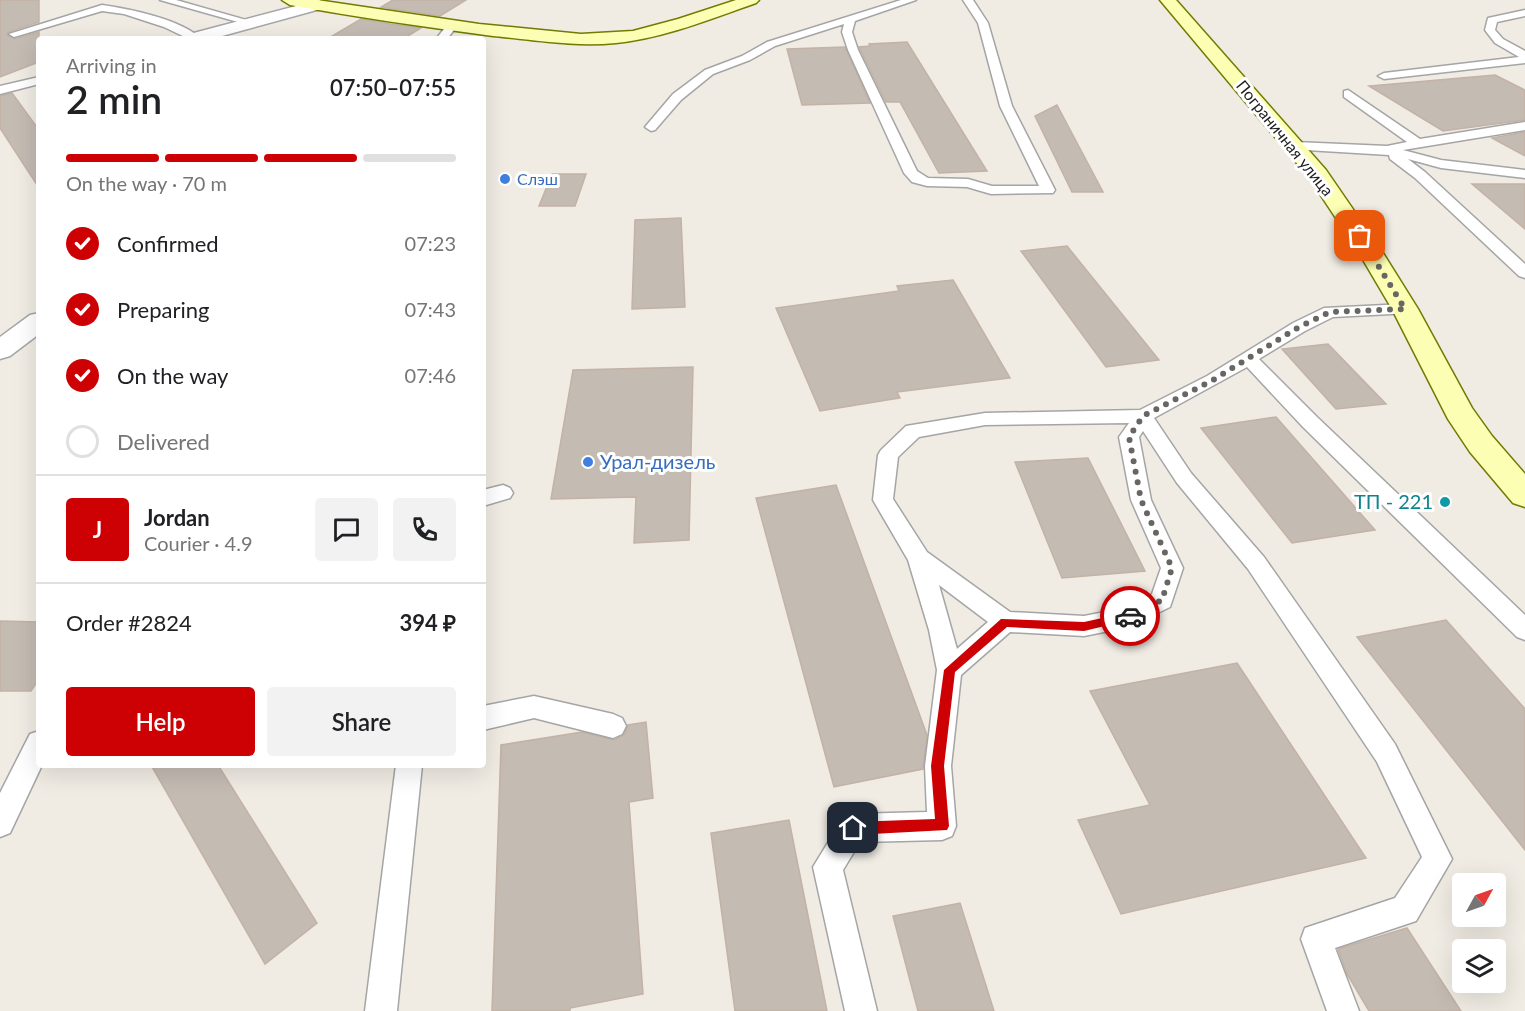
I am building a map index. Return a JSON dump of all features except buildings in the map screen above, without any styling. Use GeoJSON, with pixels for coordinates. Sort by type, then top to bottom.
{"type":"FeatureCollection","features":[{"type":"Feature","properties":{"kind":"street"},"geometry":{"type":"LineString","coordinates":[[290,0],[452,26],[552,38],[610,38],[651,31],[751,0]]}},
{"type":"Feature","properties":{"kind":"street","name":"Пограничная улица"},"geometry":{"type":"LineString","coordinates":[[1168,0],[1295,146],[1349,219],[1405,309],[1459,412],[1481,444],[1525,495]]}},
{"type":"Feature","properties":{"kind":"street"},"geometry":{"type":"LineString","coordinates":[[204,36],[319,5]]}},
{"type":"Feature","properties":{"kind":"street"},"geometry":{"type":"LineString","coordinates":[[0,350],[36,323]]}},
{"type":"Feature","properties":{"kind":"lane"},"geometry":{"type":"LineString","coordinates":[[82,0],[102,8],[125,11],[168,25],[188,36]]}},
{"type":"Feature","properties":{"kind":"lane"},"geometry":{"type":"LineString","coordinates":[[165,0],[252,23]]}},
{"type":"Feature","properties":{"kind":"lane"},"geometry":{"type":"LineString","coordinates":[[651,127],[677,97],[709,72],[746,58],[771,44],[911,0]]}},
{"type":"Feature","properties":{"kind":"lane"},"geometry":{"type":"LineString","coordinates":[[850,20],[847,32],[853,50],[911,173],[927,182],[968,183],[991,190],[1048,190],[1006,106],[983,23],[968,0]]}},
{"type":"Feature","properties":{"kind":"lane"},"geometry":{"type":"LineString","coordinates":[[14,34],[102,8]]}},
{"type":"Feature","properties":{"kind":"lane"},"geometry":{"type":"LineString","coordinates":[[1525,13],[1492,20],[1490,30],[1499,40],[1525,58]]}},
{"type":"Feature","properties":{"kind":"lane"},"geometry":{"type":"LineString","coordinates":[[444,36],[452,26]]}},
{"type":"Feature","properties":{"kind":"lane"},"geometry":{"type":"LineString","coordinates":[[0,30],[36,39]]}},
{"type":"Feature","properties":{"kind":"lane"},"geometry":{"type":"LineString","coordinates":[[1384,76],[1525,58]]}},
{"type":"Feature","properties":{"kind":"lane"},"geometry":{"type":"LineString","coordinates":[[0,90],[36,81]]}},
{"type":"Feature","properties":{"kind":"lane"},"geometry":{"type":"LineString","coordinates":[[1348,94],[1416,142]]}},
{"type":"Feature","properties":{"kind":"lane"},"geometry":{"type":"LineString","coordinates":[[1387,150],[1416,142],[1491,133],[1525,126]]}},
{"type":"Feature","properties":{"kind":"lane"},"geometry":{"type":"LineString","coordinates":[[1295,146],[1387,150],[1441,164],[1525,174]]}},
{"type":"Feature","properties":{"kind":"lane"},"geometry":{"type":"LineString","coordinates":[[1387,150],[1420,175],[1525,273]]}},
{"type":"Feature","properties":{"kind":"lane"},"geometry":{"type":"LineString","coordinates":[[861,1011],[828,867],[853,828],[942,826],[938,766],[949,670],[941,630],[919,558],[883,500],[888,455],[913,431],[985,419],[1143,416],[1213,380],[1299,327],[1330,312],[1405,309]]}},
{"type":"Feature","properties":{"kind":"lane"},"geometry":{"type":"LineString","coordinates":[[1248,358],[1310,422],[1525,630]]}},
{"type":"Feature","properties":{"kind":"lane"},"geometry":{"type":"LineString","coordinates":[[919,558],[1005,622],[1084,626],[1129,617],[1162,600],[1172,568],[1141,500],[1129,437],[1143,416]]}},
{"type":"Feature","properties":{"kind":"lane"},"geometry":{"type":"LineString","coordinates":[[1143,416],[1184,478],[1256,563],[1386,753],[1438,859],[1405,910],[1316,939],[1342,1011]]}},
{"type":"Feature","properties":{"kind":"lane"},"geometry":{"type":"LineString","coordinates":[[949,670],[1005,622]]}},
{"type":"Feature","properties":{"kind":"lane"},"geometry":{"type":"LineString","coordinates":[[486,717],[534,707],[613,726]]}},
{"type":"Feature","properties":{"kind":"lane"},"geometry":{"type":"LineString","coordinates":[[0,823],[36,749]]}},
{"type":"Feature","properties":{"kind":"lane"},"geometry":{"type":"LineString","coordinates":[[381,1011],[409,768]]}},
{"type":"Feature","properties":{"kind":"way so far"},"geometry":{"type":"LineString","coordinates":[[1130,616],[1162,600],[1172,568],[1141,500],[1129,437],[1143,416],[1213,380],[1299,327],[1330,312],[1405,309],[1360,236]]}},
{"type":"Feature","properties":{"kind":"place","name":"Слэш"},"geometry":{"type":"Point","coordinates":[505,179]}},
{"type":"Feature","properties":{"kind":"place","name":"Урал-дизель"},"geometry":{"type":"Point","coordinates":[588,462]}},
{"type":"Feature","properties":{"kind":"place","name":"ТП - 221"},"geometry":{"type":"Point","coordinates":[1445,502]}},
{"type":"Feature","properties":{"kind":"route"},"geometry":{"type":"LineString","coordinates":[[853,828],[942,826],[938,766],[949,670],[1005,622],[1084,626],[1130,616]]}}]}
